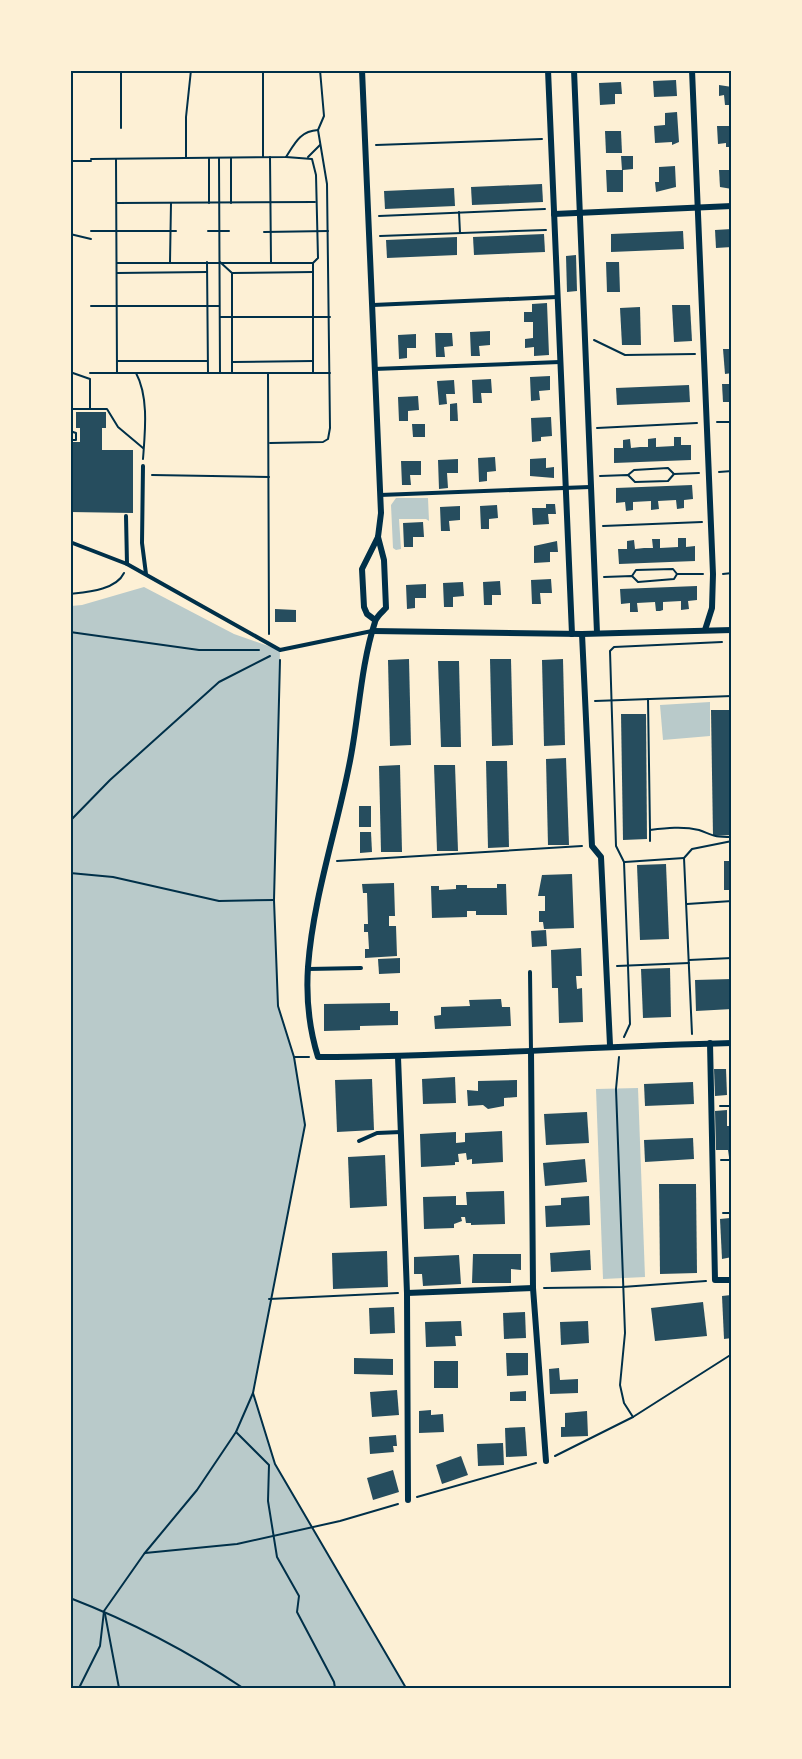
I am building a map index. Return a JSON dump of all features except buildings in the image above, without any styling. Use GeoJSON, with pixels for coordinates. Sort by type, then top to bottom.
{"type":"FeatureCollection","features":[{"type":"Feature","properties":{"kind":"street"},"geometry":{"type":"LineString","coordinates":[[362,70],[380,495],[378,537],[384,560],[386,608],[375,620],[337,827],[313,921],[308,969],[311,1036],[318,1057],[398,1057],[610,1045],[732,1042]]}},
{"type":"Feature","properties":{"kind":"street"},"geometry":{"type":"LineString","coordinates":[[548,70],[573,634]]}},
{"type":"Feature","properties":{"kind":"street"},"geometry":{"type":"LineString","coordinates":[[574,70],[597,633]]}},
{"type":"Feature","properties":{"kind":"street"},"geometry":{"type":"LineString","coordinates":[[692,70],[713,574],[712,608],[705,630]]}},
{"type":"Feature","properties":{"kind":"street"},"geometry":{"type":"LineString","coordinates":[[554,211],[732,206]]}},
{"type":"Feature","properties":{"kind":"street"},"geometry":{"type":"LineString","coordinates":[[375,620],[367,614],[364,607],[362,569],[378,537]]}},
{"type":"Feature","properties":{"kind":"street"},"geometry":{"type":"LineString","coordinates":[[373,631],[582,634],[732,630]]}},
{"type":"Feature","properties":{"kind":"street"},"geometry":{"type":"LineString","coordinates":[[582,634],[592,846],[601,857],[610,1045]]}},
{"type":"Feature","properties":{"kind":"street"},"geometry":{"type":"LineString","coordinates":[[710,1043],[715,1280],[732,1280]]}},
{"type":"Feature","properties":{"kind":"street"},"geometry":{"type":"LineString","coordinates":[[531,1051],[533,1288],[546,1461]]}},
{"type":"Feature","properties":{"kind":"street"},"geometry":{"type":"LineString","coordinates":[[398,1057],[407,1293],[408,1500]]}},
{"type":"Feature","properties":{"kind":"street"},"geometry":{"type":"LineString","coordinates":[[407,1293],[533,1288]]}},
{"type":"Feature","properties":{"kind":"lane"},"geometry":{"type":"LineString","coordinates":[[371,305],[558,297]]}},
{"type":"Feature","properties":{"kind":"lane"},"geometry":{"type":"LineString","coordinates":[[374,369],[561,362]]}},
{"type":"Feature","properties":{"kind":"lane"},"geometry":{"type":"LineString","coordinates":[[143,466],[142,543],[146,575]]}},
{"type":"Feature","properties":{"kind":"lane"},"geometry":{"type":"LineString","coordinates":[[380,495],[591,487]]}},
{"type":"Feature","properties":{"kind":"lane"},"geometry":{"type":"LineString","coordinates":[[126,516],[128,564]]}},
{"type":"Feature","properties":{"kind":"lane"},"geometry":{"type":"LineString","coordinates":[[70,542],[128,564],[280,650],[373,631]]}},
{"type":"Feature","properties":{"kind":"lane"},"geometry":{"type":"LineString","coordinates":[[308,969],[361,968]]}},
{"type":"Feature","properties":{"kind":"lane"},"geometry":{"type":"LineString","coordinates":[[530,972],[531,1051]]}},
{"type":"Feature","properties":{"kind":"lane"},"geometry":{"type":"LineString","coordinates":[[359,1141],[377,1133],[401,1132]]}},
{"type":"Feature","properties":{"kind":"path"},"geometry":{"type":"LineString","coordinates":[[121,70],[121,128]]}},
{"type":"Feature","properties":{"kind":"path"},"geometry":{"type":"LineString","coordinates":[[186,158],[186,117],[191,70]]}},
{"type":"Feature","properties":{"kind":"path"},"geometry":{"type":"LineString","coordinates":[[263,70],[263,157]]}},
{"type":"Feature","properties":{"kind":"path"},"geometry":{"type":"LineString","coordinates":[[270,443],[305,444],[323,442],[328,439],[330,317],[327,184],[318,130],[324,116],[320,70]]}},
{"type":"Feature","properties":{"kind":"path"},"geometry":{"type":"LineString","coordinates":[[286,157],[298,138],[307,130],[318,130]]}},
{"type":"Feature","properties":{"kind":"path"},"geometry":{"type":"LineString","coordinates":[[374,146],[550,138]]}},
{"type":"Feature","properties":{"kind":"path"},"geometry":{"type":"LineString","coordinates":[[308,157],[320,145]]}},
{"type":"Feature","properties":{"kind":"path"},"geometry":{"type":"LineString","coordinates":[[70,161],[263,157],[308,157],[312,159],[316,175],[318,258],[313,262],[117,263]]}},
{"type":"Feature","properties":{"kind":"path"},"geometry":{"type":"LineString","coordinates":[[270,157],[271,261]]}},
{"type":"Feature","properties":{"kind":"path"},"geometry":{"type":"LineString","coordinates":[[209,158],[209,203]]}},
{"type":"Feature","properties":{"kind":"path"},"geometry":{"type":"LineString","coordinates":[[219,158],[220,373]]}},
{"type":"Feature","properties":{"kind":"path"},"geometry":{"type":"LineString","coordinates":[[231,158],[231,202]]}},
{"type":"Feature","properties":{"kind":"path"},"geometry":{"type":"LineString","coordinates":[[116,159],[117,373]]}},
{"type":"Feature","properties":{"kind":"path"},"geometry":{"type":"LineString","coordinates":[[117,203],[316,202]]}},
{"type":"Feature","properties":{"kind":"path"},"geometry":{"type":"LineString","coordinates":[[171,203],[171,262]]}},
{"type":"Feature","properties":{"kind":"path"},"geometry":{"type":"LineString","coordinates":[[377,216],[554,211]]}},
{"type":"Feature","properties":{"kind":"path"},"geometry":{"type":"LineString","coordinates":[[459,212],[460,234]]}},
{"type":"Feature","properties":{"kind":"path"},"geometry":{"type":"LineString","coordinates":[[378,236],[554,229]]}},
{"type":"Feature","properties":{"kind":"path"},"geometry":{"type":"LineString","coordinates":[[91,231],[176,231]]}},
{"type":"Feature","properties":{"kind":"path"},"geometry":{"type":"LineString","coordinates":[[208,231],[229,231]]}},
{"type":"Feature","properties":{"kind":"path"},"geometry":{"type":"LineString","coordinates":[[264,231],[328,231]]}},
{"type":"Feature","properties":{"kind":"path"},"geometry":{"type":"LineString","coordinates":[[70,234],[91,239]]}},
{"type":"Feature","properties":{"kind":"path"},"geometry":{"type":"LineString","coordinates":[[207,262],[208,373]]}},
{"type":"Feature","properties":{"kind":"path"},"geometry":{"type":"LineString","coordinates":[[220,262],[232,273],[313,272]]}},
{"type":"Feature","properties":{"kind":"path"},"geometry":{"type":"LineString","coordinates":[[313,262],[313,373]]}},
{"type":"Feature","properties":{"kind":"path"},"geometry":{"type":"LineString","coordinates":[[117,273],[208,272]]}},
{"type":"Feature","properties":{"kind":"path"},"geometry":{"type":"LineString","coordinates":[[232,273],[232,373]]}},
{"type":"Feature","properties":{"kind":"path"},"geometry":{"type":"LineString","coordinates":[[91,306],[219,306]]}},
{"type":"Feature","properties":{"kind":"path"},"geometry":{"type":"LineString","coordinates":[[220,317],[330,317]]}},
{"type":"Feature","properties":{"kind":"path"},"geometry":{"type":"LineString","coordinates":[[586,336],[625,355],[684,355]]}},
{"type":"Feature","properties":{"kind":"path"},"geometry":{"type":"LineString","coordinates":[[117,361],[208,361]]}},
{"type":"Feature","properties":{"kind":"path"},"geometry":{"type":"LineString","coordinates":[[232,362],[313,361]]}},
{"type":"Feature","properties":{"kind":"path"},"geometry":{"type":"LineString","coordinates":[[70,372],[90,379],[90,409]]}},
{"type":"Feature","properties":{"kind":"path"},"geometry":{"type":"LineString","coordinates":[[90,373],[330,373]]}},
{"type":"Feature","properties":{"kind":"path"},"geometry":{"type":"LineString","coordinates":[[136,373],[141,383],[143,398],[143,466]]}},
{"type":"Feature","properties":{"kind":"path"},"geometry":{"type":"LineString","coordinates":[[266,643],[269,637],[268,373]]}},
{"type":"Feature","properties":{"kind":"path"},"geometry":{"type":"LineString","coordinates":[[70,409],[107,409],[127,436],[144,448]]}},
{"type":"Feature","properties":{"kind":"path"},"geometry":{"type":"LineString","coordinates":[[595,429],[732,422]]}},
{"type":"Feature","properties":{"kind":"path"},"geometry":{"type":"LineString","coordinates":[[70,431],[76,433],[76,440],[70,440]]}},
{"type":"Feature","properties":{"kind":"path"},"geometry":{"type":"LineString","coordinates":[[597,476],[628,475],[634,470],[668,468],[674,474]]}},
{"type":"Feature","properties":{"kind":"path"},"geometry":{"type":"LineString","coordinates":[[628,475],[634,482],[668,481],[674,474],[732,471]]}},
{"type":"Feature","properties":{"kind":"path"},"geometry":{"type":"LineString","coordinates":[[143,475],[269,477]]}},
{"type":"Feature","properties":{"kind":"path"},"geometry":{"type":"LineString","coordinates":[[599,526],[711,521]]}},
{"type":"Feature","properties":{"kind":"path"},"geometry":{"type":"LineString","coordinates":[[632,576],[636,570],[673,568],[677,574]]}},
{"type":"Feature","properties":{"kind":"path"},"geometry":{"type":"LineString","coordinates":[[677,574],[713,574]]}},
{"type":"Feature","properties":{"kind":"path"},"geometry":{"type":"LineString","coordinates":[[601,577],[632,576],[638,582],[674,579],[677,574]]}},
{"type":"Feature","properties":{"kind":"path"},"geometry":{"type":"LineString","coordinates":[[70,594],[99,590],[123,577]]}},
{"type":"Feature","properties":{"kind":"path"},"geometry":{"type":"LineString","coordinates":[[70,632],[199,650],[280,650]]}},
{"type":"Feature","properties":{"kind":"path"},"geometry":{"type":"LineString","coordinates":[[633,1417],[624,1402],[620,1385],[625,1333],[616,1089],[620,1046],[630,1024],[624,862],[616,846],[610,651],[614,647],[732,641]]}},
{"type":"Feature","properties":{"kind":"path"},"geometry":{"type":"LineString","coordinates":[[70,821],[110,780],[219,682],[280,650]]}},
{"type":"Feature","properties":{"kind":"path"},"geometry":{"type":"LineString","coordinates":[[79,1689],[100,1646],[104,1611],[144,1554],[197,1490],[236,1432],[253,1393],[269,1299],[305,1125],[294,1057],[278,1006],[274,900],[280,650]]}},
{"type":"Feature","properties":{"kind":"path"},"geometry":{"type":"LineString","coordinates":[[585,701],[732,696]]}},
{"type":"Feature","properties":{"kind":"path"},"geometry":{"type":"LineString","coordinates":[[648,699],[650,841]]}},
{"type":"Feature","properties":{"kind":"path"},"geometry":{"type":"LineString","coordinates":[[650,830],[676,827],[699,830],[712,837],[732,839]]}},
{"type":"Feature","properties":{"kind":"path"},"geometry":{"type":"LineString","coordinates":[[624,862],[684,858],[692,849],[732,839]]}},
{"type":"Feature","properties":{"kind":"path"},"geometry":{"type":"LineString","coordinates":[[337,861],[592,846]]}},
{"type":"Feature","properties":{"kind":"path"},"geometry":{"type":"LineString","coordinates":[[684,858],[692,1043]]}},
{"type":"Feature","properties":{"kind":"path"},"geometry":{"type":"LineString","coordinates":[[70,873],[113,877],[219,901],[274,900]]}},
{"type":"Feature","properties":{"kind":"path"},"geometry":{"type":"LineString","coordinates":[[687,904],[732,901]]}},
{"type":"Feature","properties":{"kind":"path"},"geometry":{"type":"LineString","coordinates":[[606,966],[732,958]]}},
{"type":"Feature","properties":{"kind":"path"},"geometry":{"type":"LineString","coordinates":[[294,1057],[318,1057]]}},
{"type":"Feature","properties":{"kind":"path"},"geometry":{"type":"LineString","coordinates":[[533,1288],[622,1287],[715,1280]]}},
{"type":"Feature","properties":{"kind":"path"},"geometry":{"type":"LineString","coordinates":[[269,1299],[407,1293]]}},
{"type":"Feature","properties":{"kind":"path"},"geometry":{"type":"LineString","coordinates":[[144,1554],[237,1544],[368,1514],[408,1500],[546,1461],[633,1417],[732,1354]]}},
{"type":"Feature","properties":{"kind":"path"},"geometry":{"type":"LineString","coordinates":[[253,1393],[275,1464],[406,1689]]}},
{"type":"Feature","properties":{"kind":"path"},"geometry":{"type":"LineString","coordinates":[[236,1432],[269,1465],[268,1501],[276,1557],[299,1596],[297,1612],[334,1682],[335,1689]]}},
{"type":"Feature","properties":{"kind":"path"},"geometry":{"type":"LineString","coordinates":[[70,1598],[104,1611],[202,1662],[243,1689]]}},
{"type":"Feature","properties":{"kind":"path"},"geometry":{"type":"LineString","coordinates":[[104,1611],[119,1689]]}},
{"type":"Feature","properties":{"kind":"shaded area"},"geometry":{"type":"Polygon","coordinates":[[[396,498],[428,498],[429,521],[399,519],[401,549],[396,550],[393,548],[391,505],[396,498]]]}},
{"type":"Feature","properties":{"kind":"shaded area"},"geometry":{"type":"Polygon","coordinates":[[[144,587],[234,634],[280,650],[274,900],[278,1006],[294,1057],[305,1125],[253,1393],[275,1464],[406,1688],[71,1688],[71,606],[82,605],[144,587]]]}},
{"type":"Feature","properties":{"kind":"shaded area"},"geometry":{"type":"Polygon","coordinates":[[[710,702],[710,736],[663,740],[660,705],[710,702]]]}},
{"type":"Feature","properties":{"kind":"shaded area"},"geometry":{"type":"Polygon","coordinates":[[[638,1088],[645,1277],[603,1279],[596,1089],[638,1088]]]}}]}
